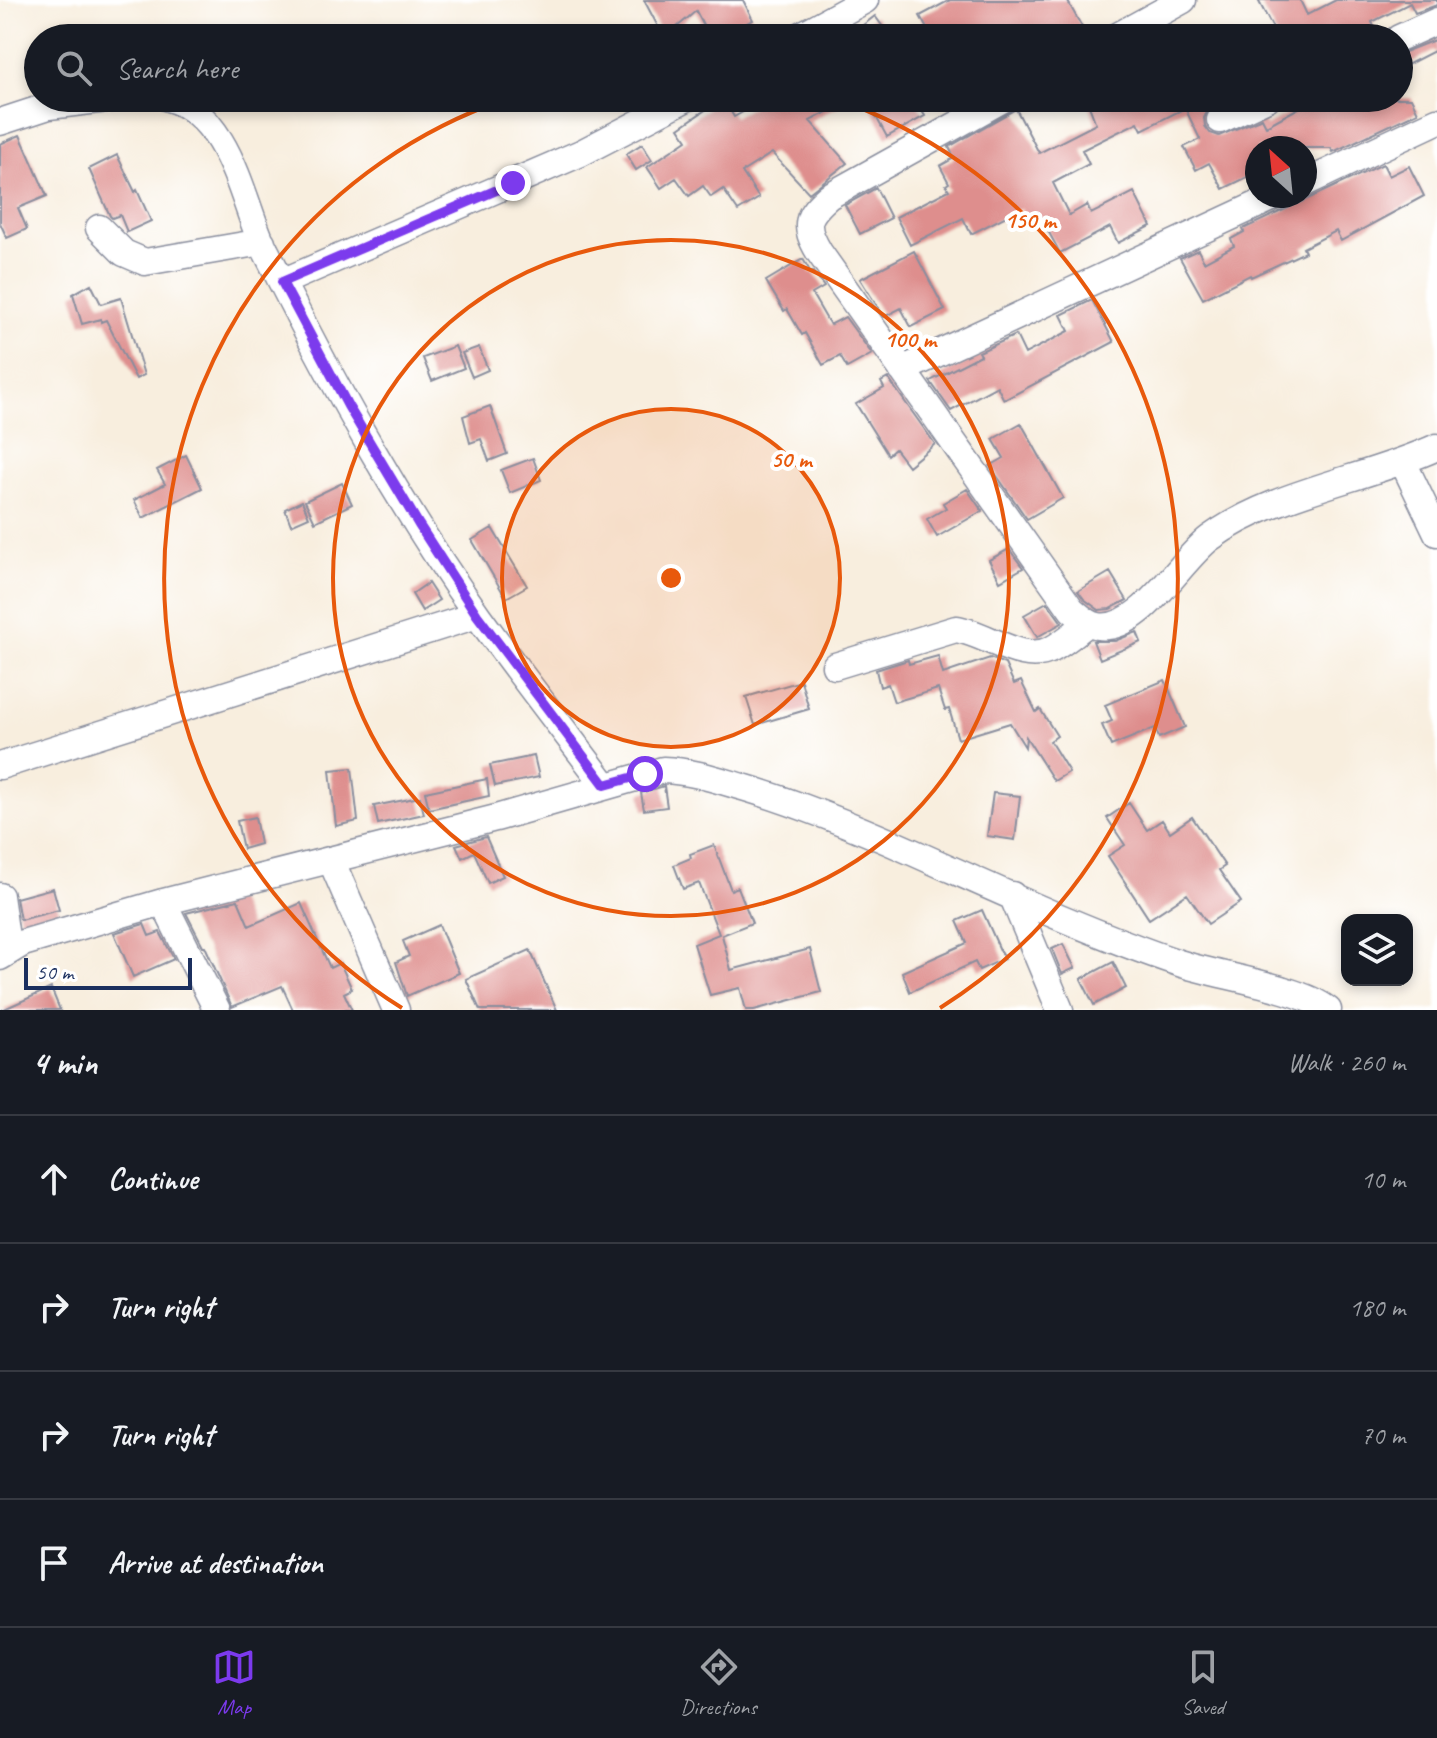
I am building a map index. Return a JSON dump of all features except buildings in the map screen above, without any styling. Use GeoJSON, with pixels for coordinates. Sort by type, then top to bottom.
{"type":"FeatureCollection","features":[{"type":"Feature","properties":{"kind":"street"},"geometry":{"type":"LineString","coordinates":[[821,24],[865,0]]}},
{"type":"Feature","properties":{"kind":"street"},"geometry":{"type":"LineString","coordinates":[[1139,24],[1183,0]]}},
{"type":"Feature","properties":{"kind":"street"},"geometry":{"type":"LineString","coordinates":[[1413,32],[1437,21]]}},
{"type":"Feature","properties":{"kind":"street"},"geometry":{"type":"LineString","coordinates":[[0,122],[31,112]]}},
{"type":"Feature","properties":{"kind":"street"},"geometry":{"type":"LineString","coordinates":[[196,112],[216,136],[229,159],[262,242],[382,465],[477,615],[605,785]]}},
{"type":"Feature","properties":{"kind":"street"},"geometry":{"type":"LineString","coordinates":[[282,282],[581,153],[660,112]]}},
{"type":"Feature","properties":{"kind":"street"},"geometry":{"type":"LineString","coordinates":[[980,112],[829,196],[815,208],[809,219],[813,241],[1072,610],[1088,623],[1101,627],[1138,613],[1209,539],[1237,522],[1274,504],[1403,462],[1437,447]]}},
{"type":"Feature","properties":{"kind":"street"},"geometry":{"type":"LineString","coordinates":[[1220,120],[1237,112]]}},
{"type":"Feature","properties":{"kind":"street"},"geometry":{"type":"LineString","coordinates":[[1317,177],[1437,121]]}},
{"type":"Feature","properties":{"kind":"street"},"geometry":{"type":"LineString","coordinates":[[902,370],[1250,208]]}},
{"type":"Feature","properties":{"kind":"street"},"geometry":{"type":"LineString","coordinates":[[99,228],[124,253],[145,262],[262,242]]}},
{"type":"Feature","properties":{"kind":"street"},"geometry":{"type":"LineString","coordinates":[[1403,462],[1437,533]]}},
{"type":"Feature","properties":{"kind":"street"},"geometry":{"type":"LineString","coordinates":[[0,766],[477,615]]}},
{"type":"Feature","properties":{"kind":"street"},"geometry":{"type":"LineString","coordinates":[[835,666],[956,629],[973,631],[1021,652],[1043,653],[1088,623]]}},
{"type":"Feature","properties":{"kind":"street"},"geometry":{"type":"LineString","coordinates":[[0,896],[4,954],[23,943],[163,902],[496,818],[663,770],[686,771],[831,816],[1127,944],[1182,964],[1295,994],[1328,1010]]}},
{"type":"Feature","properties":{"kind":"street"},"geometry":{"type":"LineString","coordinates":[[331,860],[396,1010]]}},
{"type":"Feature","properties":{"kind":"street"},"geometry":{"type":"LineString","coordinates":[[1012,895],[1060,1010]]}},
{"type":"Feature","properties":{"kind":"street"},"geometry":{"type":"LineString","coordinates":[[163,902],[217,1010]]}},
{"type":"Feature","properties":{"kind":"route"},"geometry":{"type":"LineString","coordinates":[[513,183],[282,282],[382,465],[477,615],[605,785],[645,774]]}}]}
